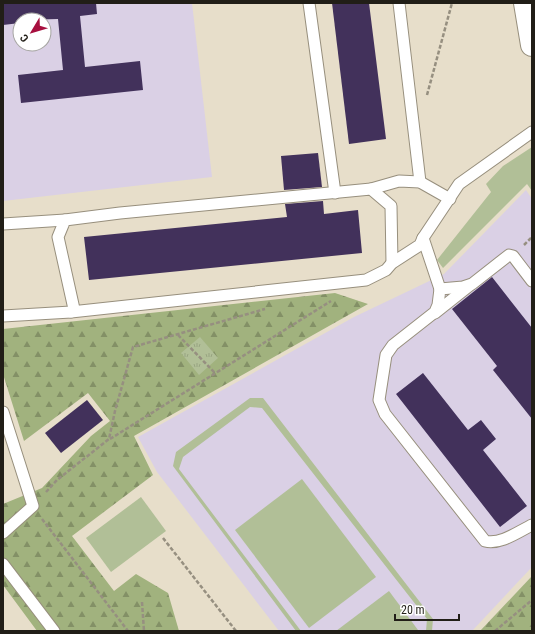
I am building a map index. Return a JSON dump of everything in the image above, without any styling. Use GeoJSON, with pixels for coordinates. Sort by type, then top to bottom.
{"type":"FeatureCollection","features":[{"type":"Feature","properties":{"kind":"street"},"geometry":{"type":"LineString","coordinates":[[526,3],[531,32]]}},
{"type":"Feature","properties":{"kind":"lane"},"geometry":{"type":"LineString","coordinates":[[309,3],[335,193]]}},
{"type":"Feature","properties":{"kind":"lane"},"geometry":{"type":"LineString","coordinates":[[399,3],[420,182]]}},
{"type":"Feature","properties":{"kind":"lane"},"geometry":{"type":"LineString","coordinates":[[3,316],[71,312],[366,280],[386,270],[392,263],[420,245],[423,238],[459,184],[532,132]]}},
{"type":"Feature","properties":{"kind":"lane"},"geometry":{"type":"LineString","coordinates":[[3,224],[65,220],[120,213],[335,193],[371,189],[399,181],[420,182],[450,199]]}},
{"type":"Feature","properties":{"kind":"lane"},"geometry":{"type":"LineString","coordinates":[[371,189],[390,206],[392,263]]}},
{"type":"Feature","properties":{"kind":"lane"},"geometry":{"type":"LineString","coordinates":[[65,220],[58,237],[74,309],[71,312]]}},
{"type":"Feature","properties":{"kind":"lane"},"geometry":{"type":"LineString","coordinates":[[423,238],[440,289],[438,305],[432,316]]}},
{"type":"Feature","properties":{"kind":"lane"},"geometry":{"type":"LineString","coordinates":[[532,280],[513,256],[509,255],[393,345],[386,355],[379,393],[380,407],[485,541],[491,543],[499,541],[532,525]]}},
{"type":"Feature","properties":{"kind":"lane"},"geometry":{"type":"LineString","coordinates":[[440,289],[462,287],[476,281]]}},
{"type":"Feature","properties":{"kind":"lane"},"geometry":{"type":"LineString","coordinates":[[3,412],[33,506],[3,533]]}},
{"type":"Feature","properties":{"kind":"lane"},"geometry":{"type":"LineString","coordinates":[[3,564],[54,631]]}},
{"type":"Feature","properties":{"kind":"path"},"geometry":{"type":"LineString","coordinates":[[426,97],[452,3]]}},
{"type":"Feature","properties":{"kind":"path"},"geometry":{"type":"LineString","coordinates":[[128,631],[33,506],[57,480],[109,439],[333,300]]}},
{"type":"Feature","properties":{"kind":"path"},"geometry":{"type":"LineString","coordinates":[[109,439],[115,411],[133,347],[268,308]]}},
{"type":"Feature","properties":{"kind":"path"},"geometry":{"type":"LineString","coordinates":[[177,335],[215,373]]}},
{"type":"Feature","properties":{"kind":"path"},"geometry":{"type":"LineString","coordinates":[[163,538],[236,631]]}},
{"type":"Feature","properties":{"kind":"path"},"geometry":{"type":"LineString","coordinates":[[495,631],[532,600]]}},
{"type":"Feature","properties":{"kind":"path"},"geometry":{"type":"LineString","coordinates":[[142,602],[144,631]]}},
{"type":"Feature","properties":{"kind":"shaded area"},"geometry":{"type":"Polygon","coordinates":[[[3,3],[192,3],[212,177],[3,201],[3,3]]]}},
{"type":"Feature","properties":{"kind":"shaded area"},"geometry":{"type":"Polygon","coordinates":[[[526,190],[532,199],[532,567],[472,631],[279,631],[157,472],[138,437],[354,317],[444,274],[526,190]]]}},
{"type":"Feature","properties":{"kind":"green space"},"geometry":{"type":"Polygon","coordinates":[[[532,147],[532,191],[527,184],[443,268],[437,260],[491,192],[486,184],[503,166],[532,147]]]}},
{"type":"Feature","properties":{"kind":"green space"},"geometry":{"type":"Polygon","coordinates":[[[335,293],[368,304],[134,436],[153,475],[72,536],[114,591],[136,574],[168,593],[179,631],[37,631],[3,585],[3,504],[42,488],[91,436],[110,421],[88,393],[24,441],[3,374],[3,329],[335,293]]]}},
{"type":"Feature","properties":{"kind":"green space"},"geometry":{"type":"Polygon","coordinates":[[[200,337],[218,358],[199,375],[181,353],[200,337]]]}},
{"type":"Feature","properties":{"kind":"green space"},"geometry":{"type":"Polygon","coordinates":[[[250,398],[263,398],[433,619],[432,631],[426,631],[427,619],[262,408],[250,407],[183,457],[179,469],[301,631],[296,631],[173,466],[176,452],[250,398]]]}},
{"type":"Feature","properties":{"kind":"green space"},"geometry":{"type":"Polygon","coordinates":[[[302,479],[376,577],[309,628],[235,530],[302,479]]]}},
{"type":"Feature","properties":{"kind":"green space"},"geometry":{"type":"Polygon","coordinates":[[[141,497],[166,531],[111,572],[86,538],[141,497]]]}},
{"type":"Feature","properties":{"kind":"green space"},"geometry":{"type":"Polygon","coordinates":[[[532,576],[532,631],[480,631],[532,576]]]}},
{"type":"Feature","properties":{"kind":"green space"},"geometry":{"type":"Polygon","coordinates":[[[389,591],[418,630],[336,631],[389,591]]]}},
{"type":"Feature","properties":{"kind":"building"},"geometry":{"type":"Polygon","coordinates":[[[3,3],[96,3],[97,14],[80,16],[85,67],[140,61],[143,90],[21,103],[18,75],[63,70],[58,19],[52,19],[52,12],[12,12],[12,24],[3,25],[3,3]]]}},
{"type":"Feature","properties":{"kind":"building"},"geometry":{"type":"Polygon","coordinates":[[[332,3],[369,3],[386,139],[349,144],[332,3]]]}},
{"type":"Feature","properties":{"kind":"building"},"geometry":{"type":"Polygon","coordinates":[[[318,153],[322,187],[284,190],[281,156],[318,153]]]}},
{"type":"Feature","properties":{"kind":"building"},"geometry":{"type":"Polygon","coordinates":[[[323,201],[324,214],[358,210],[362,253],[89,280],[84,237],[287,217],[285,204],[323,201]]]}},
{"type":"Feature","properties":{"kind":"building"},"geometry":{"type":"Polygon","coordinates":[[[492,277],[532,328],[532,419],[493,370],[497,366],[452,309],[492,277]]]}},
{"type":"Feature","properties":{"kind":"building"},"geometry":{"type":"Polygon","coordinates":[[[423,373],[468,430],[481,420],[496,439],[483,450],[527,506],[500,527],[396,394],[423,373]]]}},
{"type":"Feature","properties":{"kind":"building"},"geometry":{"type":"Polygon","coordinates":[[[87,400],[103,420],[61,453],[45,433],[87,400]]]}}]}
